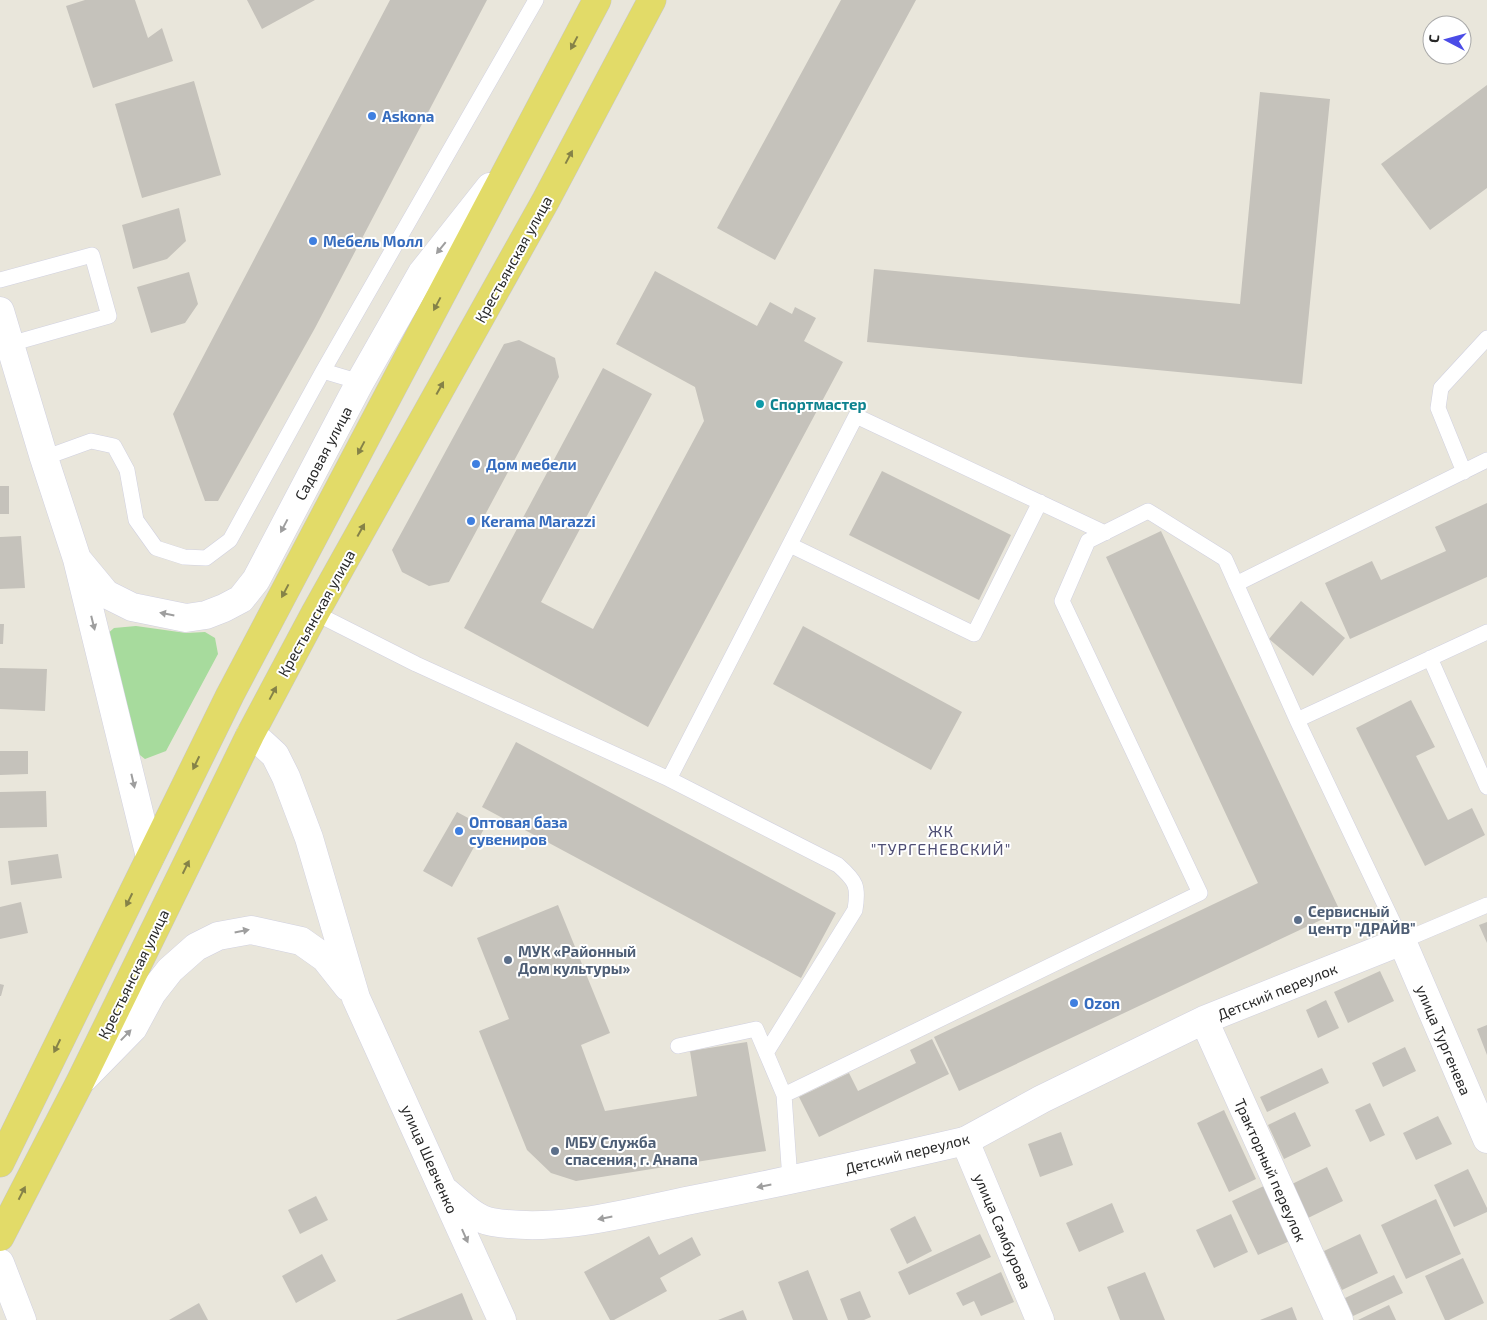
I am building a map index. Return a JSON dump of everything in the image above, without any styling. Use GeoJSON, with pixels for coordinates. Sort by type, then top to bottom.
{"type":"FeatureCollection","features":[{"type":"Feature","properties":{"kind":"main road"},"geometry":{"type":"LineString","coordinates":[[0,1163],[218,719],[597,0]]}},
{"type":"Feature","properties":{"kind":"main road","name":"Крестьянская улица"},"geometry":{"type":"LineString","coordinates":[[0,1237],[80,1082],[250,736],[316,612],[546,200],[652,0]]}},
{"type":"Feature","properties":{"kind":"main road"},"geometry":{"type":"LineString","coordinates":[[218,719],[250,736]]}},
{"type":"Feature","properties":{"kind":"street","name":"Садовая улица"},"geometry":{"type":"LineString","coordinates":[[77,559],[106,594],[132,607],[186,618],[206,615],[224,608],[241,598],[256,580],[360,382],[422,273],[516,156]]}},
{"type":"Feature","properties":{"kind":"street","name":"Садовая улица"},"geometry":{"type":"LineString","coordinates":[[0,310],[44,458],[77,559],[150,856]]}},
{"type":"Feature","properties":{"kind":"street","name":"улица Шевченко"},"geometry":{"type":"LineString","coordinates":[[250,736],[262,742],[275,755],[286,778],[309,838],[356,998],[502,1320]]}},
{"type":"Feature","properties":{"kind":"street","name":"улица Шевченко"},"geometry":{"type":"LineString","coordinates":[[80,1082],[133,1028],[152,993],[170,970],[196,947],[218,936],[251,930],[301,941],[325,958],[356,998]]}},
{"type":"Feature","properties":{"kind":"street","name":"Детский переулок"},"geometry":{"type":"LineString","coordinates":[[445,1191],[476,1216],[490,1222],[526,1225],[590,1221],[790,1180],[965,1141],[1042,1099],[1204,1020],[1402,941]]}},
{"type":"Feature","properties":{"kind":"street","name":"улица Тургенева"},"geometry":{"type":"LineString","coordinates":[[1402,941],[1487,1139]]}},
{"type":"Feature","properties":{"kind":"street","name":"Тракторный переулок"},"geometry":{"type":"LineString","coordinates":[[1204,1020],[1339,1320]]}},
{"type":"Feature","properties":{"kind":"street","name":"улица Самбурова"},"geometry":{"type":"LineString","coordinates":[[965,1141],[1040,1320]]}},
{"type":"Feature","properties":{"kind":"street"},"geometry":{"type":"LineString","coordinates":[[0,1263],[22,1320]]}},
{"type":"Feature","properties":{"kind":"lane"},"geometry":{"type":"LineString","coordinates":[[44,458],[91,441],[114,446],[127,470],[136,520],[156,548],[184,557],[206,558],[230,540],[323,371],[536,0]]}},
{"type":"Feature","properties":{"kind":"lane"},"geometry":{"type":"LineString","coordinates":[[0,280],[92,255],[109,316],[10,344]]}},
{"type":"Feature","properties":{"kind":"lane"},"geometry":{"type":"LineString","coordinates":[[1464,472],[1438,408],[1441,388],[1487,338]]}},
{"type":"Feature","properties":{"kind":"lane"},"geometry":{"type":"LineString","coordinates":[[323,371],[360,382]]}},
{"type":"Feature","properties":{"kind":"lane"},"geometry":{"type":"LineString","coordinates":[[669,780],[856,416],[1105,533]]}},
{"type":"Feature","properties":{"kind":"lane"},"geometry":{"type":"LineString","coordinates":[[1236,584],[1487,460]]}},
{"type":"Feature","properties":{"kind":"lane"},"geometry":{"type":"LineString","coordinates":[[790,545],[974,634],[1040,502]]}},
{"type":"Feature","properties":{"kind":"lane"},"geometry":{"type":"LineString","coordinates":[[784,1095],[1200,893],[1062,601],[1088,541],[1148,511],[1225,559],[1297,720],[1402,941],[1487,905]]}},
{"type":"Feature","properties":{"kind":"lane"},"geometry":{"type":"LineString","coordinates":[[316,612],[416,664],[669,780],[838,865],[852,877],[858,893],[856,910],[766,1053]]}},
{"type":"Feature","properties":{"kind":"lane"},"geometry":{"type":"LineString","coordinates":[[1297,720],[1487,632]]}},
{"type":"Feature","properties":{"kind":"lane"},"geometry":{"type":"LineString","coordinates":[[1430,658],[1487,787]]}},
{"type":"Feature","properties":{"kind":"lane"},"geometry":{"type":"LineString","coordinates":[[678,1046],[756,1029],[784,1095],[790,1180]]}},
{"type":"Feature","properties":{"kind":"green space"},"geometry":{"type":"Polygon","coordinates":[[[136,626],[186,633],[205,632],[215,638],[218,654],[166,751],[145,759],[136,752],[106,635],[114,628],[136,626]]]}},
{"type":"Feature","properties":{"kind":"building"},"geometry":{"type":"Polygon","coordinates":[[[85,0],[135,0],[148,38],[162,28],[173,61],[93,88],[66,6],[85,0]]]}},
{"type":"Feature","properties":{"kind":"building"},"geometry":{"type":"Polygon","coordinates":[[[247,0],[315,0],[262,29],[247,0]]]}},
{"type":"Feature","properties":{"kind":"building"},"geometry":{"type":"Polygon","coordinates":[[[390,0],[487,0],[315,328],[218,501],[205,501],[173,414],[390,0]]]}},
{"type":"Feature","properties":{"kind":"building"},"geometry":{"type":"Polygon","coordinates":[[[841,0],[916,0],[775,260],[717,228],[841,0]]]}},
{"type":"Feature","properties":{"kind":"building"},"geometry":{"type":"Polygon","coordinates":[[[194,81],[221,175],[142,198],[115,104],[194,81]]]}},
{"type":"Feature","properties":{"kind":"building"},"geometry":{"type":"Polygon","coordinates":[[[1487,85],[1487,188],[1430,230],[1381,164],[1487,85]]]}},
{"type":"Feature","properties":{"kind":"building"},"geometry":{"type":"Polygon","coordinates":[[[1260,92],[1330,99],[1302,384],[867,342],[874,269],[1240,304],[1260,92]]]}},
{"type":"Feature","properties":{"kind":"building"},"geometry":{"type":"Polygon","coordinates":[[[179,208],[186,241],[167,259],[133,269],[122,225],[179,208]]]}},
{"type":"Feature","properties":{"kind":"building"},"geometry":{"type":"Polygon","coordinates":[[[655,271],[757,326],[770,302],[792,314],[795,307],[816,318],[804,341],[843,362],[648,727],[464,628],[603,368],[652,394],[541,602],[593,629],[704,421],[695,387],[616,344],[655,271]]]}},
{"type":"Feature","properties":{"kind":"building"},"geometry":{"type":"Polygon","coordinates":[[[189,272],[198,304],[185,323],[151,333],[137,287],[189,272]]]}},
{"type":"Feature","properties":{"kind":"building","name":"Дом мебели"},"geometry":{"type":"Polygon","coordinates":[[[519,340],[555,358],[559,377],[449,582],[429,586],[402,572],[392,550],[504,344],[519,340]]]}},
{"type":"Feature","properties":{"kind":"building"},"geometry":{"type":"Polygon","coordinates":[[[882,471],[1011,535],[979,600],[849,535],[882,471]]]}},
{"type":"Feature","properties":{"kind":"building"},"geometry":{"type":"Polygon","coordinates":[[[0,486],[9,486],[9,514],[0,514],[0,486]]]}},
{"type":"Feature","properties":{"kind":"building"},"geometry":{"type":"Polygon","coordinates":[[[1487,503],[1487,577],[1350,639],[1325,583],[1372,561],[1381,580],[1446,551],[1435,527],[1487,503]]]}},
{"type":"Feature","properties":{"kind":"building"},"geometry":{"type":"Polygon","coordinates":[[[1161,531],[1340,911],[959,1091],[934,1037],[1258,883],[1106,557],[1161,531]]]}},
{"type":"Feature","properties":{"kind":"building"},"geometry":{"type":"Polygon","coordinates":[[[21,536],[25,588],[0,589],[0,537],[21,536]]]}},
{"type":"Feature","properties":{"kind":"building"},"geometry":{"type":"Polygon","coordinates":[[[1301,601],[1345,638],[1313,676],[1269,639],[1301,601]]]}},
{"type":"Feature","properties":{"kind":"building"},"geometry":{"type":"Polygon","coordinates":[[[0,624],[4,624],[3,644],[0,644],[0,624]]]}},
{"type":"Feature","properties":{"kind":"building"},"geometry":{"type":"Polygon","coordinates":[[[803,626],[962,712],[931,770],[773,684],[803,626]]]}},
{"type":"Feature","properties":{"kind":"building"},"geometry":{"type":"Polygon","coordinates":[[[0,668],[47,669],[45,711],[0,709],[0,668]]]}},
{"type":"Feature","properties":{"kind":"building"},"geometry":{"type":"Polygon","coordinates":[[[1411,700],[1435,747],[1416,756],[1448,820],[1472,808],[1485,835],[1425,866],[1356,728],[1411,700]]]}},
{"type":"Feature","properties":{"kind":"building"},"geometry":{"type":"Polygon","coordinates":[[[516,742],[836,913],[801,978],[482,807],[516,742]]]}},
{"type":"Feature","properties":{"kind":"building"},"geometry":{"type":"Polygon","coordinates":[[[0,751],[28,751],[28,774],[0,775],[0,751]]]}},
{"type":"Feature","properties":{"kind":"building"},"geometry":{"type":"Polygon","coordinates":[[[46,791],[47,827],[0,828],[0,792],[46,791]]]}},
{"type":"Feature","properties":{"kind":"building"},"geometry":{"type":"Polygon","coordinates":[[[457,812],[485,827],[452,887],[423,871],[457,812]]]}},
{"type":"Feature","properties":{"kind":"building"},"geometry":{"type":"Polygon","coordinates":[[[58,854],[62,878],[11,885],[8,861],[58,854]]]}},
{"type":"Feature","properties":{"kind":"building"},"geometry":{"type":"Polygon","coordinates":[[[21,902],[28,933],[0,939],[0,907],[21,902]]]}},
{"type":"Feature","properties":{"kind":"building"},"geometry":{"type":"Polygon","coordinates":[[[558,905],[610,1033],[581,1045],[605,1111],[697,1096],[690,1051],[747,1042],[766,1151],[576,1181],[551,1173],[527,1150],[479,1031],[509,1019],[477,938],[558,905]]]}},
{"type":"Feature","properties":{"kind":"building"},"geometry":{"type":"Polygon","coordinates":[[[1487,922],[1487,943],[1479,925],[1487,922]]]}},
{"type":"Feature","properties":{"kind":"building"},"geometry":{"type":"Polygon","coordinates":[[[1380,971],[1394,1001],[1348,1023],[1334,992],[1380,971]]]}},
{"type":"Feature","properties":{"kind":"building"},"geometry":{"type":"Polygon","coordinates":[[[0,984],[4,985],[1,996],[0,996],[0,984]]]}},
{"type":"Feature","properties":{"kind":"building"},"geometry":{"type":"Polygon","coordinates":[[[1326,1000],[1339,1028],[1318,1038],[1306,1010],[1326,1000]]]}},
{"type":"Feature","properties":{"kind":"building"},"geometry":{"type":"Polygon","coordinates":[[[1487,1025],[1487,1055],[1477,1029],[1487,1025]]]}},
{"type":"Feature","properties":{"kind":"building"},"geometry":{"type":"Polygon","coordinates":[[[932,1039],[949,1074],[819,1137],[799,1097],[849,1073],[858,1091],[916,1063],[910,1050],[932,1039]]]}},
{"type":"Feature","properties":{"kind":"building"},"geometry":{"type":"Polygon","coordinates":[[[1405,1047],[1416,1071],[1383,1087],[1372,1063],[1405,1047]]]}},
{"type":"Feature","properties":{"kind":"building"},"geometry":{"type":"Polygon","coordinates":[[[1322,1068],[1329,1083],[1267,1112],[1260,1097],[1322,1068]]]}},
{"type":"Feature","properties":{"kind":"building"},"geometry":{"type":"Polygon","coordinates":[[[1370,1103],[1385,1135],[1370,1142],[1355,1110],[1370,1103]]]}},
{"type":"Feature","properties":{"kind":"building"},"geometry":{"type":"Polygon","coordinates":[[[1224,1110],[1256,1179],[1229,1192],[1197,1123],[1224,1110]]]}},
{"type":"Feature","properties":{"kind":"building"},"geometry":{"type":"Polygon","coordinates":[[[1295,1112],[1311,1146],[1284,1159],[1268,1125],[1295,1112]]]}},
{"type":"Feature","properties":{"kind":"building"},"geometry":{"type":"Polygon","coordinates":[[[1438,1116],[1452,1144],[1416,1160],[1403,1133],[1438,1116]]]}},
{"type":"Feature","properties":{"kind":"building"},"geometry":{"type":"Polygon","coordinates":[[[1061,1132],[1073,1165],[1040,1177],[1028,1144],[1061,1132]]]}},
{"type":"Feature","properties":{"kind":"building"},"geometry":{"type":"Polygon","coordinates":[[[1327,1167],[1343,1201],[1308,1218],[1292,1184],[1327,1167]]]}},
{"type":"Feature","properties":{"kind":"building"},"geometry":{"type":"Polygon","coordinates":[[[1468,1169],[1487,1208],[1487,1212],[1454,1227],[1434,1185],[1468,1169]]]}},
{"type":"Feature","properties":{"kind":"building"},"geometry":{"type":"Polygon","coordinates":[[[1266,1185],[1292,1240],[1258,1255],[1232,1201],[1266,1185]]]}},
{"type":"Feature","properties":{"kind":"building"},"geometry":{"type":"Polygon","coordinates":[[[316,1196],[328,1220],[300,1234],[288,1210],[316,1196]]]}},
{"type":"Feature","properties":{"kind":"building"},"geometry":{"type":"Polygon","coordinates":[[[1436,1199],[1461,1254],[1406,1279],[1381,1225],[1436,1199]]]}},
{"type":"Feature","properties":{"kind":"building"},"geometry":{"type":"Polygon","coordinates":[[[1112,1203],[1124,1232],[1079,1252],[1066,1223],[1112,1203]]]}},
{"type":"Feature","properties":{"kind":"building"},"geometry":{"type":"Polygon","coordinates":[[[1231,1214],[1248,1252],[1214,1268],[1196,1230],[1231,1214]]]}},
{"type":"Feature","properties":{"kind":"building"},"geometry":{"type":"Polygon","coordinates":[[[915,1216],[932,1251],[907,1264],[890,1229],[915,1216]]]}},
{"type":"Feature","properties":{"kind":"building"},"geometry":{"type":"Polygon","coordinates":[[[980,1234],[991,1257],[909,1295],[898,1272],[980,1234]]]}},
{"type":"Feature","properties":{"kind":"building"},"geometry":{"type":"Polygon","coordinates":[[[1360,1234],[1378,1273],[1342,1290],[1324,1251],[1360,1234]]]}},
{"type":"Feature","properties":{"kind":"building"},"geometry":{"type":"Polygon","coordinates":[[[649,1236],[659,1255],[692,1237],[701,1255],[660,1278],[667,1291],[614,1320],[610,1320],[584,1272],[649,1236]]]}},
{"type":"Feature","properties":{"kind":"building"},"geometry":{"type":"Polygon","coordinates":[[[322,1254],[336,1281],[296,1303],[282,1276],[322,1254]]]}},
{"type":"Feature","properties":{"kind":"building"},"geometry":{"type":"Polygon","coordinates":[[[1463,1258],[1484,1303],[1449,1320],[1445,1320],[1425,1276],[1463,1258]]]}},
{"type":"Feature","properties":{"kind":"building"},"geometry":{"type":"Polygon","coordinates":[[[808,1270],[828,1320],[793,1320],[778,1282],[808,1270]]]}},
{"type":"Feature","properties":{"kind":"building"},"geometry":{"type":"Polygon","coordinates":[[[1001,1272],[1014,1302],[981,1316],[974,1301],[963,1306],[956,1293],[1001,1272]]]}},
{"type":"Feature","properties":{"kind":"building"},"geometry":{"type":"Polygon","coordinates":[[[1145,1272],[1165,1320],[1120,1320],[1107,1287],[1145,1272]]]}},
{"type":"Feature","properties":{"kind":"building"},"geometry":{"type":"Polygon","coordinates":[[[1394,1275],[1403,1293],[1353,1316],[1345,1298],[1394,1275]]]}},
{"type":"Feature","properties":{"kind":"building"},"geometry":{"type":"Polygon","coordinates":[[[860,1291],[871,1317],[864,1320],[848,1320],[840,1299],[860,1291]]]}},
{"type":"Feature","properties":{"kind":"building"},"geometry":{"type":"Polygon","coordinates":[[[462,1293],[473,1320],[396,1320],[462,1293]]]}},
{"type":"Feature","properties":{"kind":"building"},"geometry":{"type":"Polygon","coordinates":[[[199,1303],[208,1320],[169,1320],[199,1303]]]}},
{"type":"Feature","properties":{"kind":"building"},"geometry":{"type":"Polygon","coordinates":[[[1389,1305],[1396,1320],[1358,1320],[1389,1305]]]}},
{"type":"Feature","properties":{"kind":"building"},"geometry":{"type":"Polygon","coordinates":[[[1292,1307],[1297,1320],[1260,1320],[1292,1307]]]}},
{"type":"Feature","properties":{"kind":"building"},"geometry":{"type":"Polygon","coordinates":[[[743,1310],[747,1320],[718,1320],[743,1310]]]}},
{"type":"Feature","properties":{"kind":"place","name":"Askona"},"geometry":{"type":"Point","coordinates":[372,116]}},
{"type":"Feature","properties":{"kind":"place","name":"Мебель Молл"},"geometry":{"type":"Point","coordinates":[313,241]}},
{"type":"Feature","properties":{"kind":"place","name":"Спортмастер"},"geometry":{"type":"Point","coordinates":[760,404]}},
{"type":"Feature","properties":{"kind":"place","name":"Дом мебели"},"geometry":{"type":"Point","coordinates":[476,464]}},
{"type":"Feature","properties":{"kind":"place","name":"Kerama Marazzi"},"geometry":{"type":"Point","coordinates":[471,521]}},
{"type":"Feature","properties":{"kind":"place","name":"Оптовая база сувениров"},"geometry":{"type":"Point","coordinates":[459,831]}},
{"type":"Feature","properties":{"kind":"place","name":"Сервисный центр \"ДРАЙВ\""},"geometry":{"type":"Point","coordinates":[1298,920]}},
{"type":"Feature","properties":{"kind":"place","name":"МУК «Районный Дом культуры»"},"geometry":{"type":"Point","coordinates":[508,960]}},
{"type":"Feature","properties":{"kind":"place","name":"Ozon"},"geometry":{"type":"Point","coordinates":[1074,1003]}},
{"type":"Feature","properties":{"kind":"place","name":"МБУ Служба спасения, г. Анапа"},"geometry":{"type":"Point","coordinates":[555,1151]}},
{"type":"Feature","properties":{"kind":"district","name":"ЖК \"ТУРГЕНЕВСКИЙ\""},"geometry":{"type":"Point","coordinates":[941,839]}}]}
